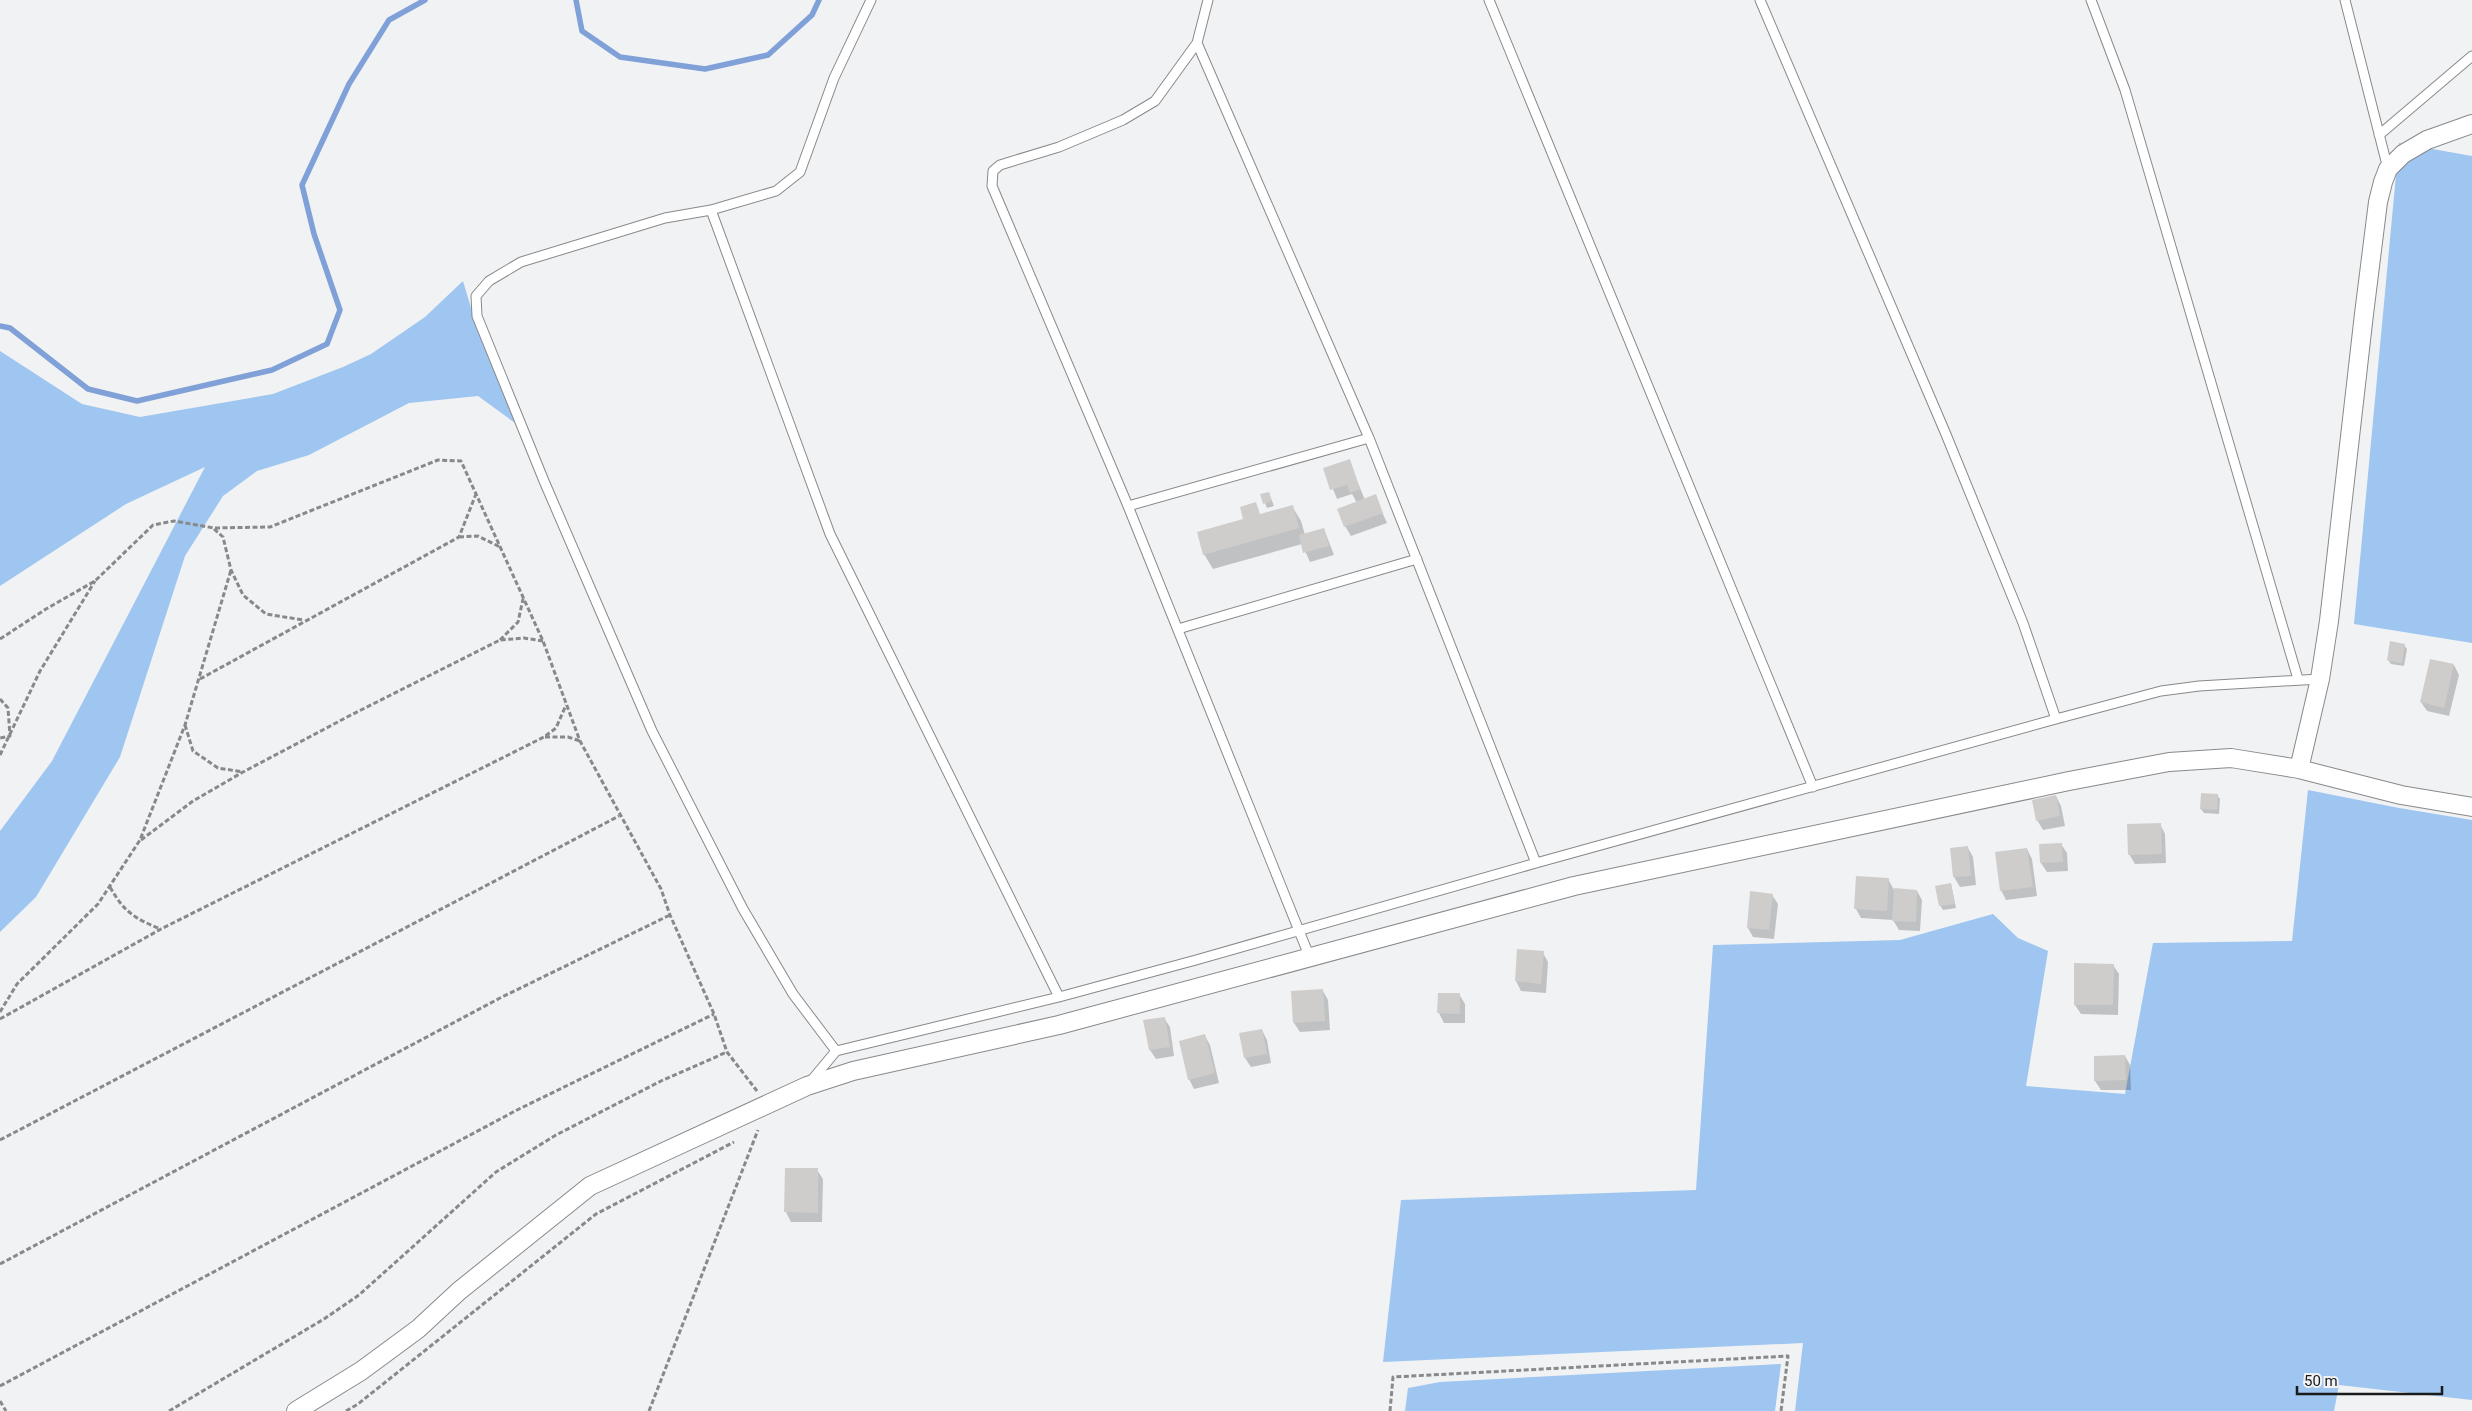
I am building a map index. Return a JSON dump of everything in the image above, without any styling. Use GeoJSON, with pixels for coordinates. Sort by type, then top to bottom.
{"type":"FeatureCollection","features":[{"type":"Feature","properties":{"kind":"street"},"geometry":{"type":"LineString","coordinates":[[2299,769],[2320,679],[2329,621],[2378,202],[2388,169],[2403,154],[2427,140],[2472,124]]}},
{"type":"Feature","properties":{"kind":"street"},"geometry":{"type":"LineString","coordinates":[[296,1411],[362,1371],[418,1329],[459,1290],[590,1186],[807,1086],[901,1059],[1059,1026],[1574,886],[2078,779],[2169,762],[2231,758],[2299,769],[2401,795],[2472,806]]}},
{"type":"Feature","properties":{"kind":"lane"},"geometry":{"type":"LineString","coordinates":[[836,1051],[793,994],[743,909],[652,731],[544,481],[477,316],[476,296],[489,281],[521,262],[664,218],[712,210],[776,191],[800,172],[834,78],[871,0]]}},
{"type":"Feature","properties":{"kind":"lane"},"geometry":{"type":"LineString","coordinates":[[1208,0],[1196,43],[1155,101],[1123,120],[1059,147],[1000,165],[991,177],[992,186],[1050,327],[1128,506],[1310,958]]}},
{"type":"Feature","properties":{"kind":"lane"},"geometry":{"type":"LineString","coordinates":[[1489,0],[1813,787]]}},
{"type":"Feature","properties":{"kind":"lane"},"geometry":{"type":"LineString","coordinates":[[1760,0],[1945,432],[2023,623],[2056,719]]}},
{"type":"Feature","properties":{"kind":"lane"},"geometry":{"type":"LineString","coordinates":[[2091,0],[2125,90],[2298,679]]}},
{"type":"Feature","properties":{"kind":"lane"},"geometry":{"type":"LineString","coordinates":[[2345,0],[2356,34],[2388,169]]}},
{"type":"Feature","properties":{"kind":"lane"},"geometry":{"type":"LineString","coordinates":[[1196,43],[1369,438],[1536,863]]}},
{"type":"Feature","properties":{"kind":"lane"},"geometry":{"type":"LineString","coordinates":[[2379,135],[2472,56]]}},
{"type":"Feature","properties":{"kind":"lane"},"geometry":{"type":"LineString","coordinates":[[712,210],[830,534],[1059,996]]}},
{"type":"Feature","properties":{"kind":"lane"},"geometry":{"type":"LineString","coordinates":[[1128,506],[1369,438]]}},
{"type":"Feature","properties":{"kind":"lane"},"geometry":{"type":"LineString","coordinates":[[1178,629],[1417,559]]}},
{"type":"Feature","properties":{"kind":"lane"},"geometry":{"type":"LineString","coordinates":[[807,1086],[836,1051],[1059,996],[1299,931],[1536,863],[2056,719],[2161,691],[2298,679],[2320,679]]}},
{"type":"Feature","properties":{"kind":"path"},"geometry":{"type":"LineString","coordinates":[[0,639],[46,609],[95,581],[153,525],[174,521],[214,528],[270,527],[438,460],[461,461],[543,641],[580,741],[619,816],[661,889],[670,915],[714,1014],[727,1052],[767,1105],[649,1411]]}},
{"type":"Feature","properties":{"kind":"path"},"geometry":{"type":"LineString","coordinates":[[459,537],[476,493]]}},
{"type":"Feature","properties":{"kind":"path"},"geometry":{"type":"LineString","coordinates":[[214,528],[223,537],[231,570],[243,595],[266,614],[304,620]]}},
{"type":"Feature","properties":{"kind":"path"},"geometry":{"type":"LineString","coordinates":[[199,679],[459,537],[478,536],[500,547]]}},
{"type":"Feature","properties":{"kind":"path"},"geometry":{"type":"LineString","coordinates":[[0,1012],[17,984],[98,904],[140,840],[185,725],[231,570]]}},
{"type":"Feature","properties":{"kind":"path"},"geometry":{"type":"LineString","coordinates":[[0,755],[40,671],[95,581]]}},
{"type":"Feature","properties":{"kind":"path"},"geometry":{"type":"LineString","coordinates":[[140,840],[193,801],[244,772],[351,715],[500,640],[518,622],[523,599]]}},
{"type":"Feature","properties":{"kind":"path"},"geometry":{"type":"LineString","coordinates":[[500,640],[524,638],[543,641]]}},
{"type":"Feature","properties":{"kind":"path"},"geometry":{"type":"LineString","coordinates":[[0,699],[8,708],[10,736]]}},
{"type":"Feature","properties":{"kind":"path"},"geometry":{"type":"LineString","coordinates":[[0,1019],[161,930],[544,737],[556,728],[566,704]]}},
{"type":"Feature","properties":{"kind":"path"},"geometry":{"type":"LineString","coordinates":[[185,725],[193,751],[218,768],[244,772]]}},
{"type":"Feature","properties":{"kind":"path"},"geometry":{"type":"LineString","coordinates":[[0,738],[10,736]]}},
{"type":"Feature","properties":{"kind":"path"},"geometry":{"type":"LineString","coordinates":[[544,737],[568,737],[580,741]]}},
{"type":"Feature","properties":{"kind":"path"},"geometry":{"type":"LineString","coordinates":[[0,1140],[619,816]]}},
{"type":"Feature","properties":{"kind":"path"},"geometry":{"type":"LineString","coordinates":[[110,887],[120,904],[138,920],[161,930]]}},
{"type":"Feature","properties":{"kind":"path"},"geometry":{"type":"LineString","coordinates":[[0,1264],[500,998],[670,915]]}},
{"type":"Feature","properties":{"kind":"path"},"geometry":{"type":"LineString","coordinates":[[0,1386],[517,1110],[714,1014]]}},
{"type":"Feature","properties":{"kind":"path"},"geometry":{"type":"LineString","coordinates":[[169,1411],[312,1327],[359,1295],[496,1172],[556,1135],[661,1081],[727,1052]]}},
{"type":"Feature","properties":{"kind":"path"},"geometry":{"type":"LineString","coordinates":[[750,1134],[758,1129]]}},
{"type":"Feature","properties":{"kind":"path"},"geometry":{"type":"LineString","coordinates":[[346,1411],[358,1404],[596,1214],[741,1138]]}},
{"type":"Feature","properties":{"kind":"path"},"geometry":{"type":"LineString","coordinates":[[1390,1411],[1393,1378],[1788,1356],[1781,1411]]}},
{"type":"Feature","properties":{"kind":"path"},"geometry":{"type":"LineString","coordinates":[[0,1401],[6,1411]]}},
{"type":"Feature","properties":{"kind":"shaded area"},"geometry":{"type":"Polygon","coordinates":[[[2399,143],[2472,156],[2472,643],[2354,624],[2399,143]]]}},
{"type":"Feature","properties":{"kind":"shaded area"},"geometry":{"type":"Polygon","coordinates":[[[463,281],[471,308],[515,423],[478,396],[409,403],[309,455],[257,471],[223,496],[185,556],[120,757],[36,897],[0,932],[0,831],[52,761],[205,467],[126,504],[0,586],[0,351],[82,404],[140,417],[273,394],[343,367],[371,354],[425,317],[463,281]]]}},
{"type":"Feature","properties":{"kind":"shaded area"},"geometry":{"type":"Polygon","coordinates":[[[2308,790],[2472,820],[2472,1400],[2339,1385],[2334,1411],[1795,1411],[1803,1343],[1383,1362],[1401,1200],[1696,1190],[1713,945],[1900,940],[1993,914],[2018,938],[2048,951],[2026,1086],[2125,1094],[2153,943],[2292,941],[2308,790]]]}},
{"type":"Feature","properties":{"kind":"shaded area"},"geometry":{"type":"Polygon","coordinates":[[[1781,1364],[1775,1411],[1405,1411],[1408,1388],[1440,1382],[1781,1364]]]}},
{"type":"Feature","properties":{"kind":"building"},"geometry":{"type":"Polygon","coordinates":[[[1350,459],[1360,489],[1350,493],[1347,485],[1330,490],[1323,468],[1350,459]]]}},
{"type":"Feature","properties":{"kind":"building"},"geometry":{"type":"Polygon","coordinates":[[[1269,492],[1272,501],[1263,504],[1260,494],[1269,492]]]}},
{"type":"Feature","properties":{"kind":"building"},"geometry":{"type":"Polygon","coordinates":[[[1376,494],[1383,513],[1344,527],[1337,509],[1376,494]]]}},
{"type":"Feature","properties":{"kind":"building"},"geometry":{"type":"Polygon","coordinates":[[[1256,502],[1260,514],[1293,505],[1299,528],[1203,555],[1197,532],[1243,519],[1240,507],[1256,502]]]}},
{"type":"Feature","properties":{"kind":"building"},"geometry":{"type":"Polygon","coordinates":[[[1324,528],[1329,546],[1303,553],[1299,535],[1324,528]]]}},
{"type":"Feature","properties":{"kind":"building"},"geometry":{"type":"Polygon","coordinates":[[[2390,641],[2405,644],[2402,663],[2387,660],[2390,641]]]}},
{"type":"Feature","properties":{"kind":"building"},"geometry":{"type":"Polygon","coordinates":[[[2430,659],[2454,664],[2444,708],[2420,702],[2430,659]]]}},
{"type":"Feature","properties":{"kind":"building"},"geometry":{"type":"Polygon","coordinates":[[[2201,793],[2218,794],[2217,810],[2200,809],[2201,793]]]}},
{"type":"Feature","properties":{"kind":"building"},"geometry":{"type":"Polygon","coordinates":[[[2056,795],[2060,816],[2036,821],[2032,800],[2056,795]]]}},
{"type":"Feature","properties":{"kind":"building"},"geometry":{"type":"Polygon","coordinates":[[[2161,823],[2162,854],[2128,855],[2127,824],[2161,823]]]}},
{"type":"Feature","properties":{"kind":"building"},"geometry":{"type":"Polygon","coordinates":[[[2062,843],[2063,862],[2040,863],[2039,844],[2062,843]]]}},
{"type":"Feature","properties":{"kind":"building"},"geometry":{"type":"Polygon","coordinates":[[[1968,846],[1971,876],[1953,877],[1950,848],[1968,846]]]}},
{"type":"Feature","properties":{"kind":"building"},"geometry":{"type":"Polygon","coordinates":[[[2027,848],[2033,887],[2000,891],[1995,852],[2027,848]]]}},
{"type":"Feature","properties":{"kind":"building"},"geometry":{"type":"Polygon","coordinates":[[[1856,876],[1889,878],[1887,911],[1854,909],[1856,876]]]}},
{"type":"Feature","properties":{"kind":"building"},"geometry":{"type":"Polygon","coordinates":[[[1951,883],[1955,904],[1939,906],[1935,886],[1951,883]]]}},
{"type":"Feature","properties":{"kind":"building"},"geometry":{"type":"Polygon","coordinates":[[[1894,888],[1917,890],[1916,922],[1892,921],[1894,888]]]}},
{"type":"Feature","properties":{"kind":"building"},"geometry":{"type":"Polygon","coordinates":[[[1750,891],[1773,894],[1769,930],[1747,928],[1750,891]]]}},
{"type":"Feature","properties":{"kind":"building"},"geometry":{"type":"Polygon","coordinates":[[[1517,949],[1544,951],[1541,984],[1515,981],[1517,949]]]}},
{"type":"Feature","properties":{"kind":"building"},"geometry":{"type":"Polygon","coordinates":[[[2074,963],[2114,964],[2113,1005],[2074,1005],[2074,963]]]}},
{"type":"Feature","properties":{"kind":"building"},"geometry":{"type":"Polygon","coordinates":[[[1323,989],[1325,1021],[1293,1023],[1291,991],[1323,989]]]}},
{"type":"Feature","properties":{"kind":"building"},"geometry":{"type":"Polygon","coordinates":[[[1438,993],[1460,993],[1460,1014],[1437,1013],[1438,993]]]}},
{"type":"Feature","properties":{"kind":"building"},"geometry":{"type":"Polygon","coordinates":[[[1165,1017],[1170,1047],[1149,1050],[1143,1020],[1165,1017]]]}},
{"type":"Feature","properties":{"kind":"building"},"geometry":{"type":"Polygon","coordinates":[[[1262,1029],[1267,1054],[1244,1058],[1239,1033],[1262,1029]]]}},
{"type":"Feature","properties":{"kind":"building"},"geometry":{"type":"Polygon","coordinates":[[[1205,1034],[1215,1073],[1188,1080],[1179,1041],[1205,1034]]]}},
{"type":"Feature","properties":{"kind":"building"},"geometry":{"type":"Polygon","coordinates":[[[2125,1055],[2126,1080],[2094,1081],[2094,1056],[2125,1055]]]}},
{"type":"Feature","properties":{"kind":"building"},"geometry":{"type":"Polygon","coordinates":[[[785,1168],[818,1168],[818,1213],[784,1212],[785,1168]]]}},
{"type":"Feature","properties":{"kind":"waterway"},"geometry":{"type":"LineString","coordinates":[[0,326],[10,328],[88,389],[137,401],[272,370],[327,344],[340,310],[314,234],[302,185],[349,84],[389,20],[425,0]]}},
{"type":"Feature","properties":{"kind":"waterway"},"geometry":{"type":"LineString","coordinates":[[576,0],[582,31],[620,57],[705,69],[768,55],[812,15],[819,0]]}}]}
